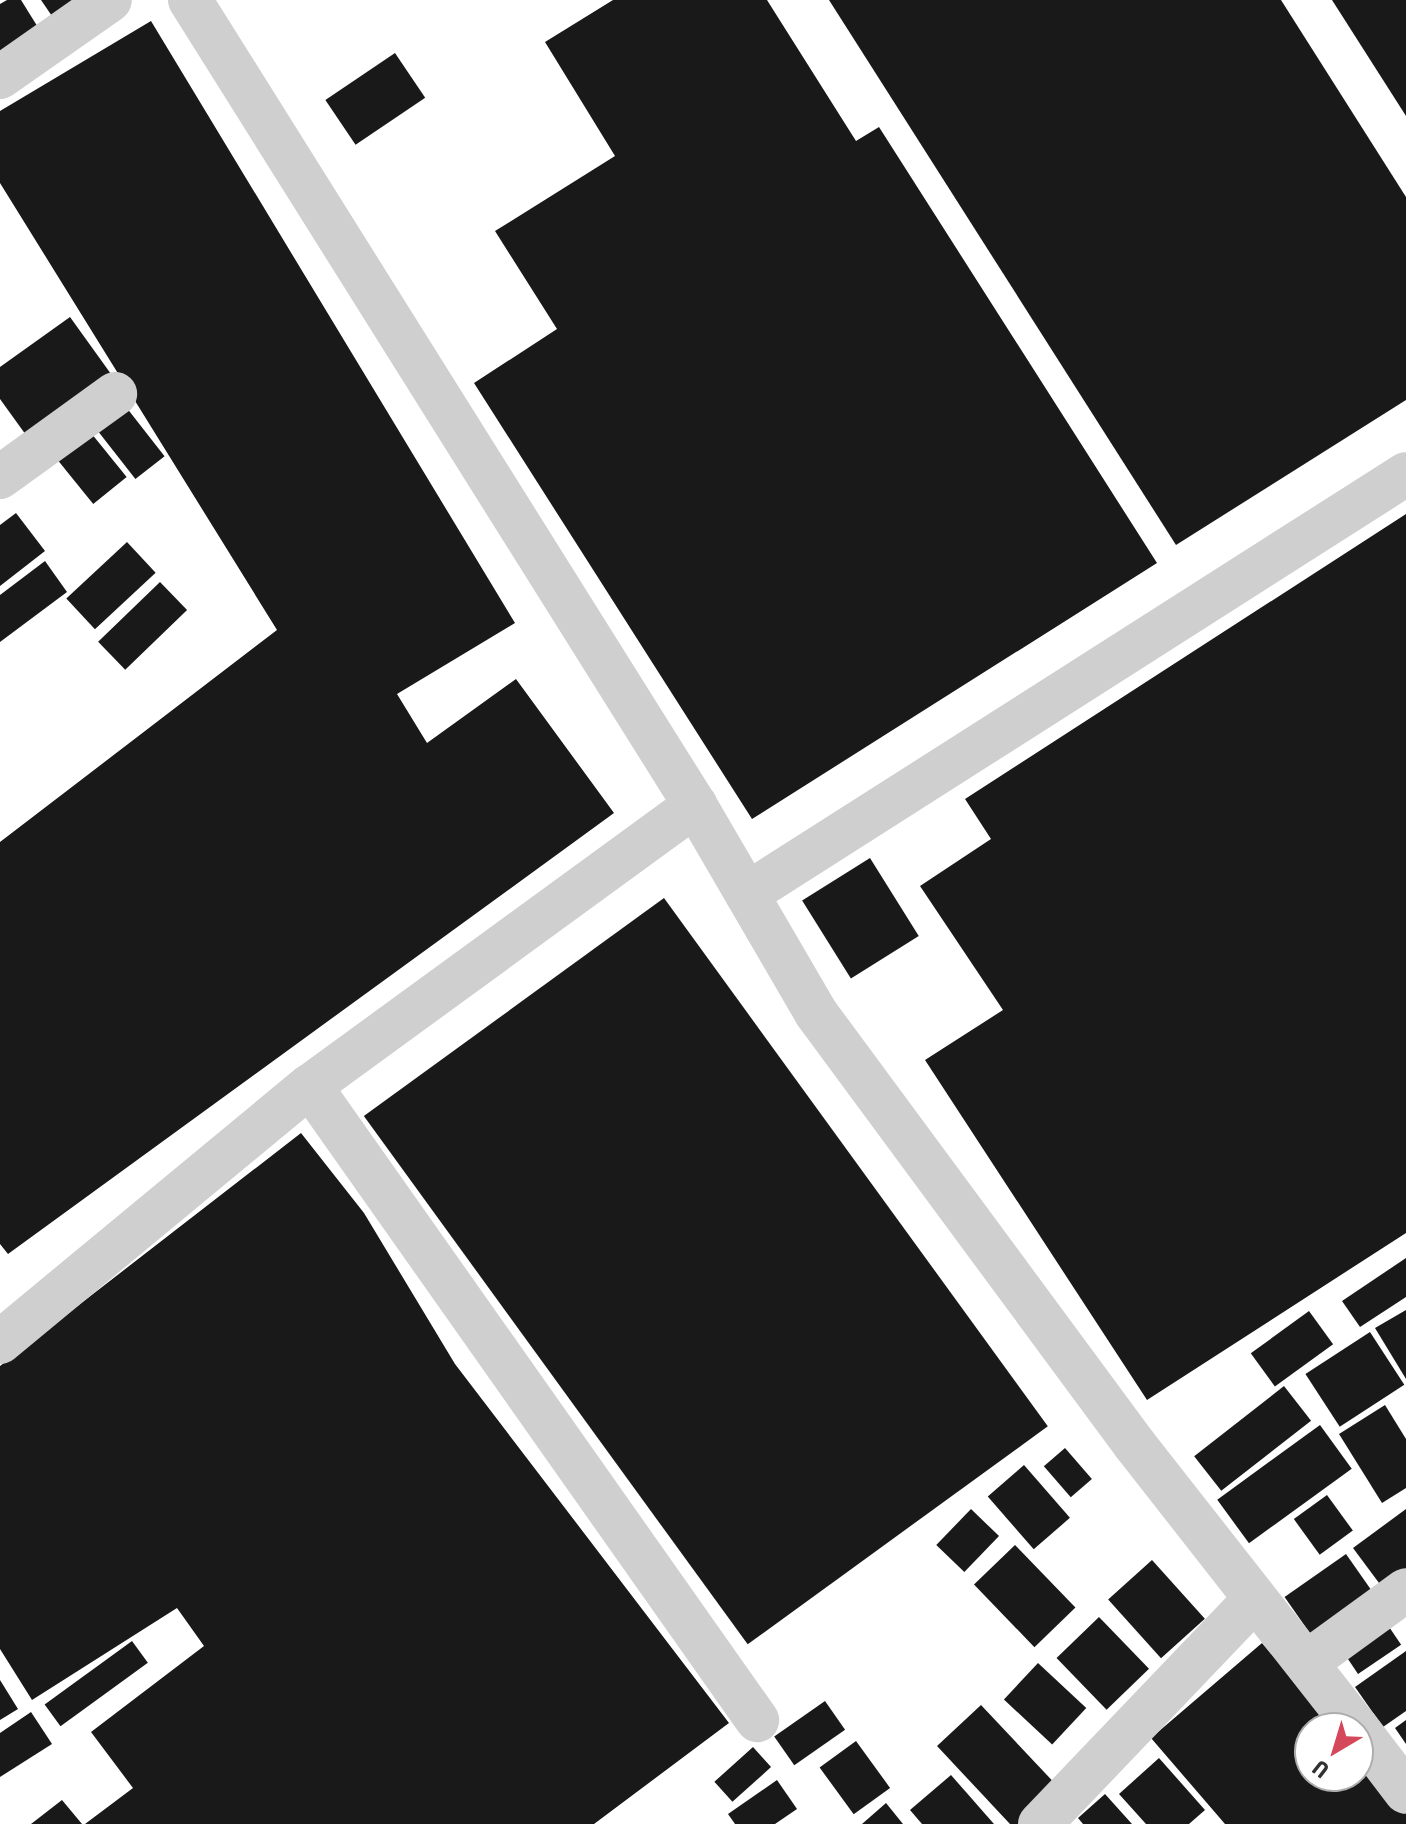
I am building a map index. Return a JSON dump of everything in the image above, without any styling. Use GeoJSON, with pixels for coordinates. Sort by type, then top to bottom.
{"type":"FeatureCollection","features":[{"type":"Feature","properties":{"kind":"street"},"geometry":{"type":"LineString","coordinates":[[0,77],[110,0]]}},
{"type":"Feature","properties":{"kind":"street"},"geometry":{"type":"LineString","coordinates":[[190,0],[695,805],[816,1013],[1254,1600],[1346,1712]]}},
{"type":"Feature","properties":{"kind":"street"},"geometry":{"type":"LineString","coordinates":[[0,477],[115,394]]}},
{"type":"Feature","properties":{"kind":"street"},"geometry":{"type":"LineString","coordinates":[[747,894],[1406,474]]}},
{"type":"Feature","properties":{"kind":"street"},"geometry":{"type":"LineString","coordinates":[[0,1342],[310,1086],[695,805]]}},
{"type":"Feature","properties":{"kind":"street"},"geometry":{"type":"LineString","coordinates":[[310,1086],[757,1720]]}},
{"type":"Feature","properties":{"kind":"street"},"geometry":{"type":"LineString","coordinates":[[1307,1662],[1406,1590]]}},
{"type":"Feature","properties":{"kind":"street"},"geometry":{"type":"LineString","coordinates":[[1040,1824],[1254,1600]]}},
{"type":"Feature","properties":{"kind":"street"},"geometry":{"type":"LineString","coordinates":[[1374,1749],[1406,1792]]}},
{"type":"Feature","properties":{"kind":"building"},"geometry":{"type":"Polygon","coordinates":[[[7,0],[21,0],[44,37],[0,65],[0,4],[7,0]]]}},
{"type":"Feature","properties":{"kind":"building"},"geometry":{"type":"Polygon","coordinates":[[[41,0],[82,0],[54,19],[41,0]]]}},
{"type":"Feature","properties":{"kind":"building"},"geometry":{"type":"Polygon","coordinates":[[[613,0],[767,0],[856,141],[879,127],[1157,563],[752,819],[474,383],[557,329],[495,231],[615,156],[545,42],[613,0]]]}},
{"type":"Feature","properties":{"kind":"building"},"geometry":{"type":"Polygon","coordinates":[[[829,0],[1281,0],[1406,197],[1406,400],[1176,545],[829,0]]]}},
{"type":"Feature","properties":{"kind":"building"},"geometry":{"type":"Polygon","coordinates":[[[1332,0],[1406,0],[1406,116],[1332,0]]]}},
{"type":"Feature","properties":{"kind":"building"},"geometry":{"type":"Polygon","coordinates":[[[151,21],[515,623],[397,694],[427,743],[516,679],[614,813],[8,1254],[0,1244],[0,842],[277,630],[0,183],[0,111],[151,21]]]}},
{"type":"Feature","properties":{"kind":"building"},"geometry":{"type":"Polygon","coordinates":[[[395,53],[425,98],[356,145],[325,100],[395,53]]]}},
{"type":"Feature","properties":{"kind":"building"},"geometry":{"type":"Polygon","coordinates":[[[70,317],[116,381],[31,442],[0,399],[0,367],[70,317]]]}},
{"type":"Feature","properties":{"kind":"building"},"geometry":{"type":"Polygon","coordinates":[[[119,398],[165,456],[135,479],[90,421],[119,398]]]}},
{"type":"Feature","properties":{"kind":"building"},"geometry":{"type":"Polygon","coordinates":[[[87,428],[127,477],[93,504],[54,455],[87,428]]]}},
{"type":"Feature","properties":{"kind":"building"},"geometry":{"type":"Polygon","coordinates":[[[16,513],[45,551],[0,586],[0,525],[16,513]]]}},
{"type":"Feature","properties":{"kind":"building"},"geometry":{"type":"Polygon","coordinates":[[[1406,514],[1406,1233],[1147,1400],[925,1060],[1003,1010],[920,886],[991,839],[965,799],[1406,514]]]}},
{"type":"Feature","properties":{"kind":"building"},"geometry":{"type":"Polygon","coordinates":[[[127,542],[156,573],[95,629],[66,599],[127,542]]]}},
{"type":"Feature","properties":{"kind":"building"},"geometry":{"type":"Polygon","coordinates":[[[45,561],[67,592],[0,642],[0,595],[45,561]]]}},
{"type":"Feature","properties":{"kind":"building"},"geometry":{"type":"Polygon","coordinates":[[[160,582],[187,610],[125,670],[98,642],[160,582]]]}},
{"type":"Feature","properties":{"kind":"building"},"geometry":{"type":"Polygon","coordinates":[[[870,858],[919,936],[851,978],[802,900],[870,858]]]}},
{"type":"Feature","properties":{"kind":"building"},"geometry":{"type":"Polygon","coordinates":[[[664,898],[1048,1426],[748,1644],[364,1116],[664,898]]]}},
{"type":"Feature","properties":{"kind":"building"},"geometry":{"type":"Polygon","coordinates":[[[301,1133],[364,1213],[455,1364],[729,1723],[594,1824],[85,1824],[133,1788],[91,1732],[204,1646],[177,1608],[32,1700],[0,1649],[0,1366],[301,1133]]]}},
{"type":"Feature","properties":{"kind":"building"},"geometry":{"type":"Polygon","coordinates":[[[1406,1258],[1406,1297],[1360,1327],[1342,1301],[1406,1258]]]}},
{"type":"Feature","properties":{"kind":"building"},"geometry":{"type":"Polygon","coordinates":[[[1406,1310],[1406,1379],[1375,1328],[1406,1310]]]}},
{"type":"Feature","properties":{"kind":"building"},"geometry":{"type":"Polygon","coordinates":[[[1309,1311],[1333,1344],[1275,1386],[1251,1353],[1309,1311]]]}},
{"type":"Feature","properties":{"kind":"building"},"geometry":{"type":"Polygon","coordinates":[[[1370,1332],[1404,1385],[1340,1427],[1305,1374],[1370,1332]]]}},
{"type":"Feature","properties":{"kind":"building"},"geometry":{"type":"Polygon","coordinates":[[[1284,1386],[1311,1421],[1221,1491],[1194,1456],[1284,1386]]]}},
{"type":"Feature","properties":{"kind":"building"},"geometry":{"type":"Polygon","coordinates":[[[1385,1405],[1406,1439],[1406,1488],[1382,1503],[1339,1434],[1385,1405]]]}},
{"type":"Feature","properties":{"kind":"building"},"geometry":{"type":"Polygon","coordinates":[[[1320,1425],[1352,1469],[1249,1543],[1217,1500],[1320,1425]]]}},
{"type":"Feature","properties":{"kind":"building"},"geometry":{"type":"Polygon","coordinates":[[[1065,1448],[1092,1479],[1071,1497],[1044,1466],[1065,1448]]]}},
{"type":"Feature","properties":{"kind":"building"},"geometry":{"type":"Polygon","coordinates":[[[1024,1465],[1070,1518],[1034,1549],[988,1496],[1024,1465]]]}},
{"type":"Feature","properties":{"kind":"building"},"geometry":{"type":"Polygon","coordinates":[[[1327,1495],[1353,1531],[1320,1555],[1294,1519],[1327,1495]]]}},
{"type":"Feature","properties":{"kind":"building"},"geometry":{"type":"Polygon","coordinates":[[[971,1509],[999,1536],[964,1572],[936,1545],[971,1509]]]}},
{"type":"Feature","properties":{"kind":"building"},"geometry":{"type":"Polygon","coordinates":[[[1406,1509],[1406,1570],[1382,1587],[1353,1548],[1406,1509]]]}},
{"type":"Feature","properties":{"kind":"building"},"geometry":{"type":"Polygon","coordinates":[[[1015,1545],[1075,1608],[1034,1647],[974,1585],[1015,1545]]]}},
{"type":"Feature","properties":{"kind":"building"},"geometry":{"type":"Polygon","coordinates":[[[1346,1554],[1373,1593],[1312,1636],[1285,1597],[1346,1554]]]}},
{"type":"Feature","properties":{"kind":"building"},"geometry":{"type":"Polygon","coordinates":[[[1152,1560],[1205,1619],[1161,1658],[1108,1599],[1152,1560]]]}},
{"type":"Feature","properties":{"kind":"building"},"geometry":{"type":"Polygon","coordinates":[[[1381,1615],[1401,1645],[1358,1674],[1338,1644],[1381,1615]]]}},
{"type":"Feature","properties":{"kind":"building"},"geometry":{"type":"Polygon","coordinates":[[[1099,1617],[1149,1669],[1107,1710],[1057,1658],[1099,1617]]]}},
{"type":"Feature","properties":{"kind":"building"},"geometry":{"type":"Polygon","coordinates":[[[132,1641],[148,1663],[60,1726],[45,1704],[132,1641]]]}},
{"type":"Feature","properties":{"kind":"building"},"geometry":{"type":"Polygon","coordinates":[[[1262,1643],[1321,1712],[1294,1712],[1294,1792],[1374,1792],[1374,1773],[1406,1810],[1406,1824],[1225,1824],[1151,1738],[1262,1643]]]}},
{"type":"Feature","properties":{"kind":"building"},"geometry":{"type":"Polygon","coordinates":[[[1406,1651],[1406,1711],[1383,1727],[1355,1687],[1406,1651]]]}},
{"type":"Feature","properties":{"kind":"building"},"geometry":{"type":"Polygon","coordinates":[[[1038,1663],[1086,1708],[1052,1745],[1004,1700],[1038,1663]]]}},
{"type":"Feature","properties":{"kind":"building"},"geometry":{"type":"Polygon","coordinates":[[[0,1680],[18,1709],[0,1720],[0,1680]]]}},
{"type":"Feature","properties":{"kind":"building"},"geometry":{"type":"Polygon","coordinates":[[[825,1701],[845,1730],[794,1765],[774,1737],[825,1701]]]}},
{"type":"Feature","properties":{"kind":"building"},"geometry":{"type":"Polygon","coordinates":[[[981,1705],[1062,1791],[1028,1824],[1010,1824],[937,1746],[981,1705]]]}},
{"type":"Feature","properties":{"kind":"building"},"geometry":{"type":"Polygon","coordinates":[[[31,1712],[52,1744],[0,1777],[0,1733],[31,1712]]]}},
{"type":"Feature","properties":{"kind":"building"},"geometry":{"type":"Polygon","coordinates":[[[1406,1720],[1406,1744],[1395,1728],[1406,1720]]]}},
{"type":"Feature","properties":{"kind":"building"},"geometry":{"type":"Polygon","coordinates":[[[856,1741],[890,1788],[854,1814],[820,1767],[856,1741]]]}},
{"type":"Feature","properties":{"kind":"building"},"geometry":{"type":"Polygon","coordinates":[[[753,1747],[771,1767],[732,1802],[714,1782],[753,1747]]]}},
{"type":"Feature","properties":{"kind":"building"},"geometry":{"type":"Polygon","coordinates":[[[1159,1758],[1205,1810],[1189,1824],[1146,1824],[1119,1794],[1159,1758]]]}},
{"type":"Feature","properties":{"kind":"building"},"geometry":{"type":"Polygon","coordinates":[[[951,1775],[994,1824],[922,1824],[910,1810],[951,1775]]]}},
{"type":"Feature","properties":{"kind":"building"},"geometry":{"type":"Polygon","coordinates":[[[777,1780],[797,1809],[775,1824],[735,1824],[728,1814],[777,1780]]]}},
{"type":"Feature","properties":{"kind":"building"},"geometry":{"type":"Polygon","coordinates":[[[1105,1794],[1132,1824],[1083,1824],[1078,1818],[1105,1794]]]}},
{"type":"Feature","properties":{"kind":"building"},"geometry":{"type":"Polygon","coordinates":[[[62,1800],[82,1824],[31,1824],[62,1800]]]}},
{"type":"Feature","properties":{"kind":"building"},"geometry":{"type":"Polygon","coordinates":[[[886,1803],[903,1824],[862,1824],[886,1803]]]}}]}
